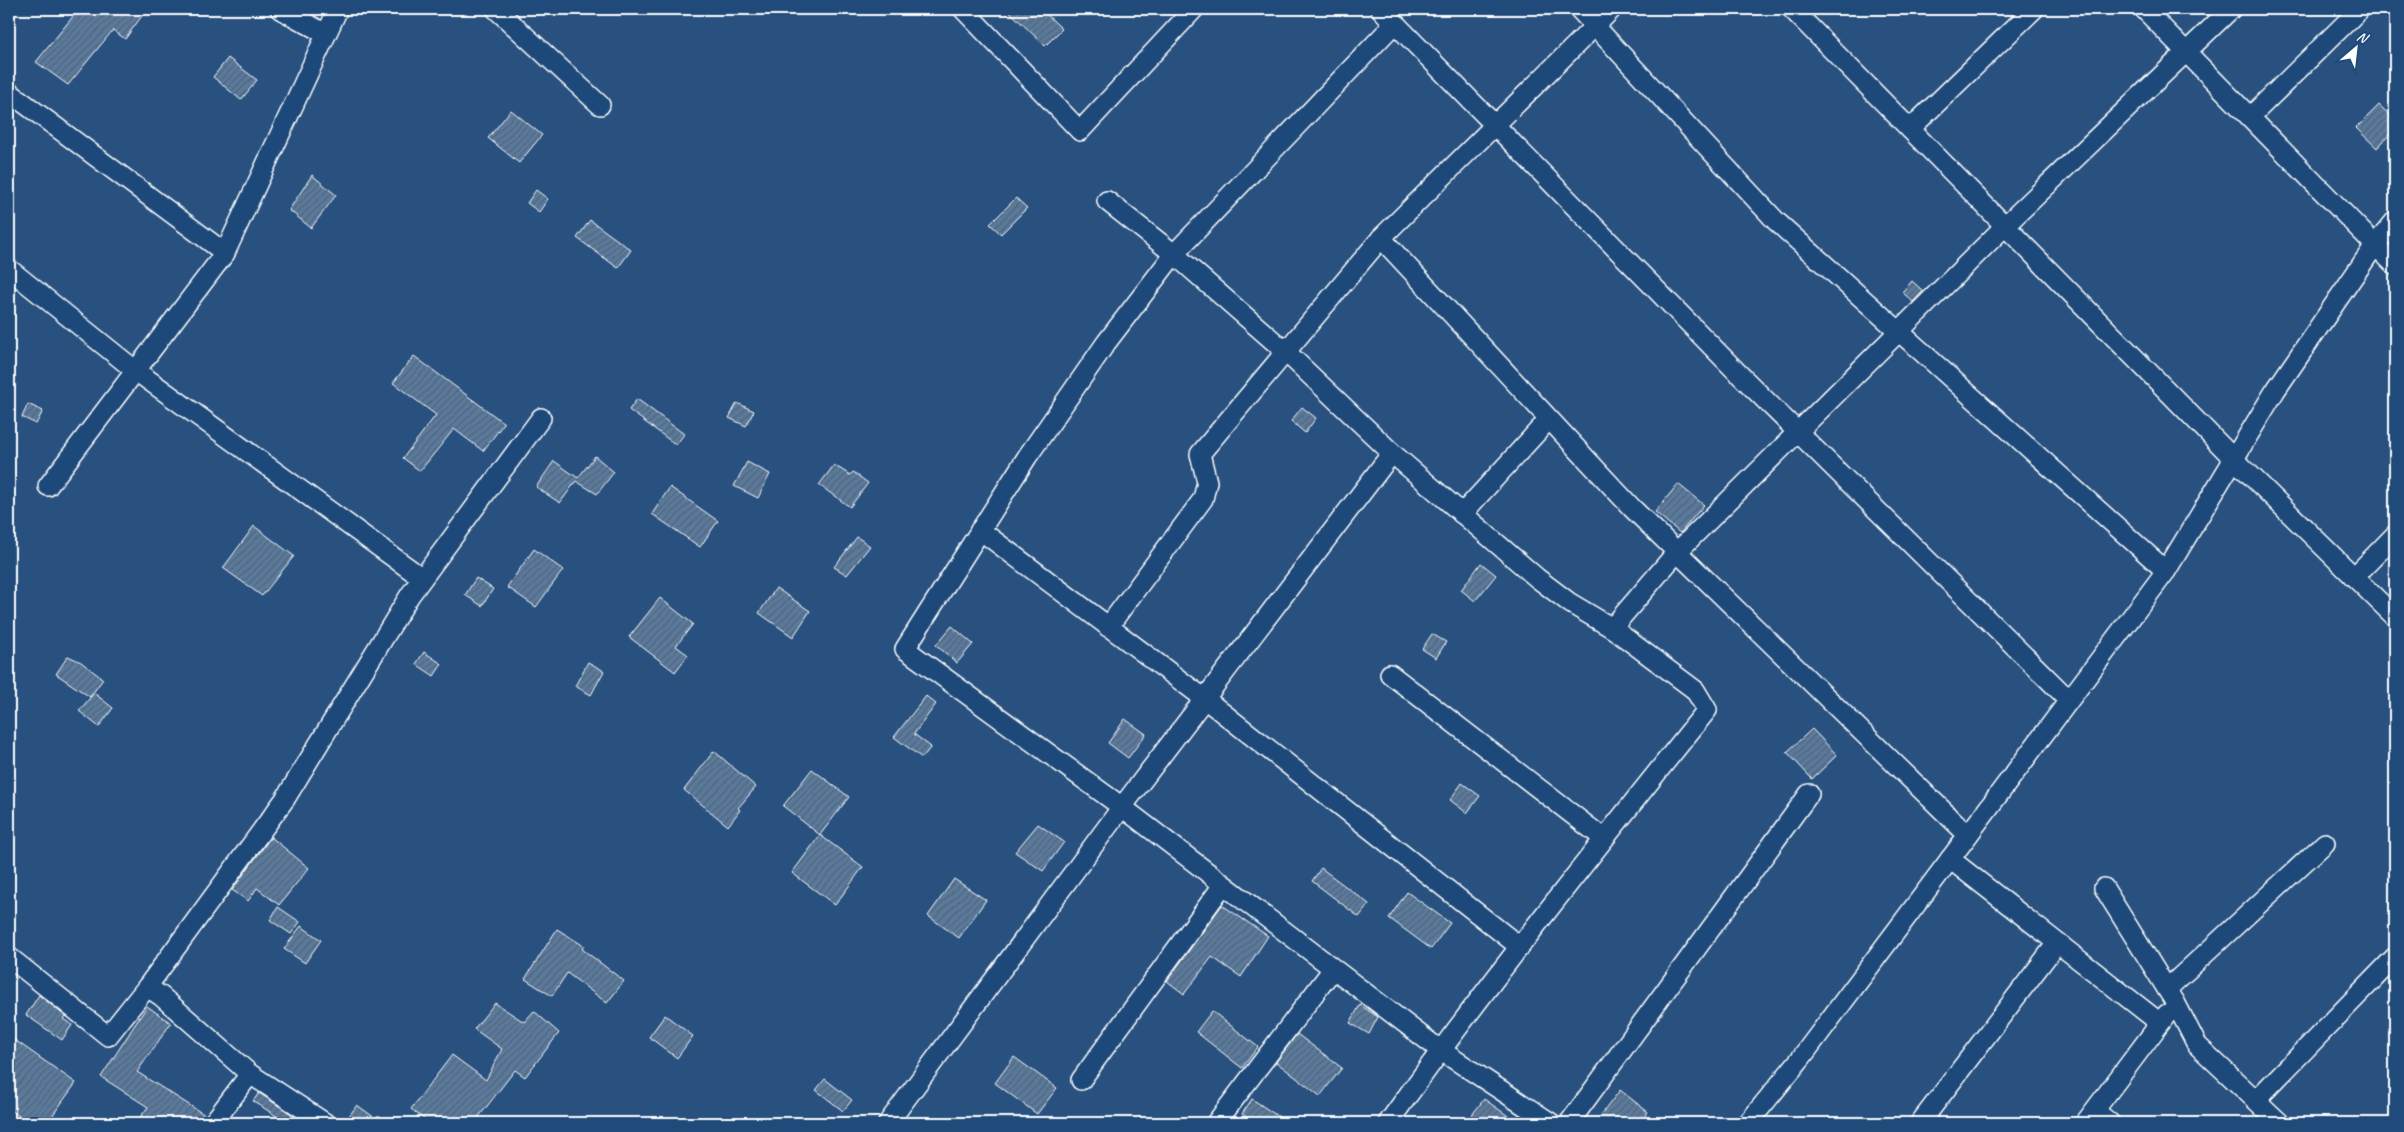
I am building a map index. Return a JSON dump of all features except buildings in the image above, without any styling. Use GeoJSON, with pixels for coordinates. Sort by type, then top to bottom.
{"type":"FeatureCollection","features":[{"type":"Feature","properties":{"kind":"street"},"geometry":{"type":"LineString","coordinates":[[280,9],[326,34]]}},
{"type":"Feature","properties":{"kind":"street"},"geometry":{"type":"LineString","coordinates":[[48,486],[225,252],[338,9]]}},
{"type":"Feature","properties":{"kind":"street"},"geometry":{"type":"LineString","coordinates":[[496,9],[600,106]]}},
{"type":"Feature","properties":{"kind":"street"},"geometry":{"type":"LineString","coordinates":[[963,9],[1080,131],[1194,9]]}},
{"type":"Feature","properties":{"kind":"street"},"geometry":{"type":"LineString","coordinates":[[1381,9],[1799,433],[2069,700]]}},
{"type":"Feature","properties":{"kind":"street"},"geometry":{"type":"LineString","coordinates":[[1579,9],[1776,221],[2166,571]]}},
{"type":"Feature","properties":{"kind":"street"},"geometry":{"type":"LineString","coordinates":[[1108,627],[1203,499],[1207,482],[1200,454],[1381,238],[1612,9]]}},
{"type":"Feature","properties":{"kind":"street"},"geometry":{"type":"LineString","coordinates":[[1792,9],[2234,459],[2395,617]]}},
{"type":"Feature","properties":{"kind":"street"},"geometry":{"type":"LineString","coordinates":[[1910,130],[2034,9]]}},
{"type":"Feature","properties":{"kind":"street"},"geometry":{"type":"LineString","coordinates":[[2144,9],[2395,265]]}},
{"type":"Feature","properties":{"kind":"street"},"geometry":{"type":"LineString","coordinates":[[1612,628],[1677,552],[1799,433],[2005,226],[2231,9]]}},
{"type":"Feature","properties":{"kind":"street"},"geometry":{"type":"LineString","coordinates":[[2250,117],[2360,9]]}},
{"type":"Feature","properties":{"kind":"street"},"geometry":{"type":"LineString","coordinates":[[1395,24],[1174,254],[1106,343],[1027,457],[905,649],[1122,807],[1440,1050],[1551,1123]]}},
{"type":"Feature","properties":{"kind":"street"},"geometry":{"type":"LineString","coordinates":[[9,92],[225,252]]}},
{"type":"Feature","properties":{"kind":"street"},"geometry":{"type":"LineString","coordinates":[[1107,201],[1174,254],[1286,352],[1392,453],[1543,583],[1570,603],[1612,628],[1695,690],[1707,710],[1603,838],[1440,1050],[1388,1123]]}},
{"type":"Feature","properties":{"kind":"street"},"geometry":{"type":"LineString","coordinates":[[1748,1123],[1801,1058],[2166,571],[2275,391],[2375,244],[2395,221]]}},
{"type":"Feature","properties":{"kind":"street"},"geometry":{"type":"LineString","coordinates":[[1381,238],[1632,508],[1968,835]]}},
{"type":"Feature","properties":{"kind":"street"},"geometry":{"type":"LineString","coordinates":[[9,269],[136,371],[422,578]]}},
{"type":"Feature","properties":{"kind":"street"},"geometry":{"type":"LineString","coordinates":[[9,957],[108,1036],[147,987],[285,799],[410,594],[541,418]]}},
{"type":"Feature","properties":{"kind":"street"},"geometry":{"type":"LineString","coordinates":[[1462,514],[1549,419]]}},
{"type":"Feature","properties":{"kind":"street"},"geometry":{"type":"LineString","coordinates":[[889,1123],[1122,807],[1392,453]]}},
{"type":"Feature","properties":{"kind":"street"},"geometry":{"type":"LineString","coordinates":[[980,530],[1204,698],[1520,947]]}},
{"type":"Feature","properties":{"kind":"street"},"geometry":{"type":"LineString","coordinates":[[2354,577],[2395,535]]}},
{"type":"Feature","properties":{"kind":"street"},"geometry":{"type":"LineString","coordinates":[[1390,674],[1603,838]]}},
{"type":"Feature","properties":{"kind":"street"},"geometry":{"type":"LineString","coordinates":[[1569,1123],[1809,794]]}},
{"type":"Feature","properties":{"kind":"street"},"geometry":{"type":"LineString","coordinates":[[2110,1123],[2090,1117],[2160,1023],[2171,995],[2325,843]]}},
{"type":"Feature","properties":{"kind":"street"},"geometry":{"type":"LineString","coordinates":[[1950,859],[2160,1023]]}},
{"type":"Feature","properties":{"kind":"street"},"geometry":{"type":"LineString","coordinates":[[1082,1080],[1223,885]]}},
{"type":"Feature","properties":{"kind":"street"},"geometry":{"type":"LineString","coordinates":[[2104,888],[2171,995],[2197,1044],[2280,1123]]}},
{"type":"Feature","properties":{"kind":"street"},"geometry":{"type":"LineString","coordinates":[[1920,1123],[2057,943]]}},
{"type":"Feature","properties":{"kind":"street"},"geometry":{"type":"LineString","coordinates":[[2256,1100],[2395,957]]}},
{"type":"Feature","properties":{"kind":"street"},"geometry":{"type":"LineString","coordinates":[[1216,1123],[1333,969]]}},
{"type":"Feature","properties":{"kind":"street"},"geometry":{"type":"LineString","coordinates":[[147,987],[161,996],[250,1074],[325,1123]]}},
{"type":"Feature","properties":{"kind":"street"},"geometry":{"type":"LineString","coordinates":[[213,1123],[250,1074]]}}]}
